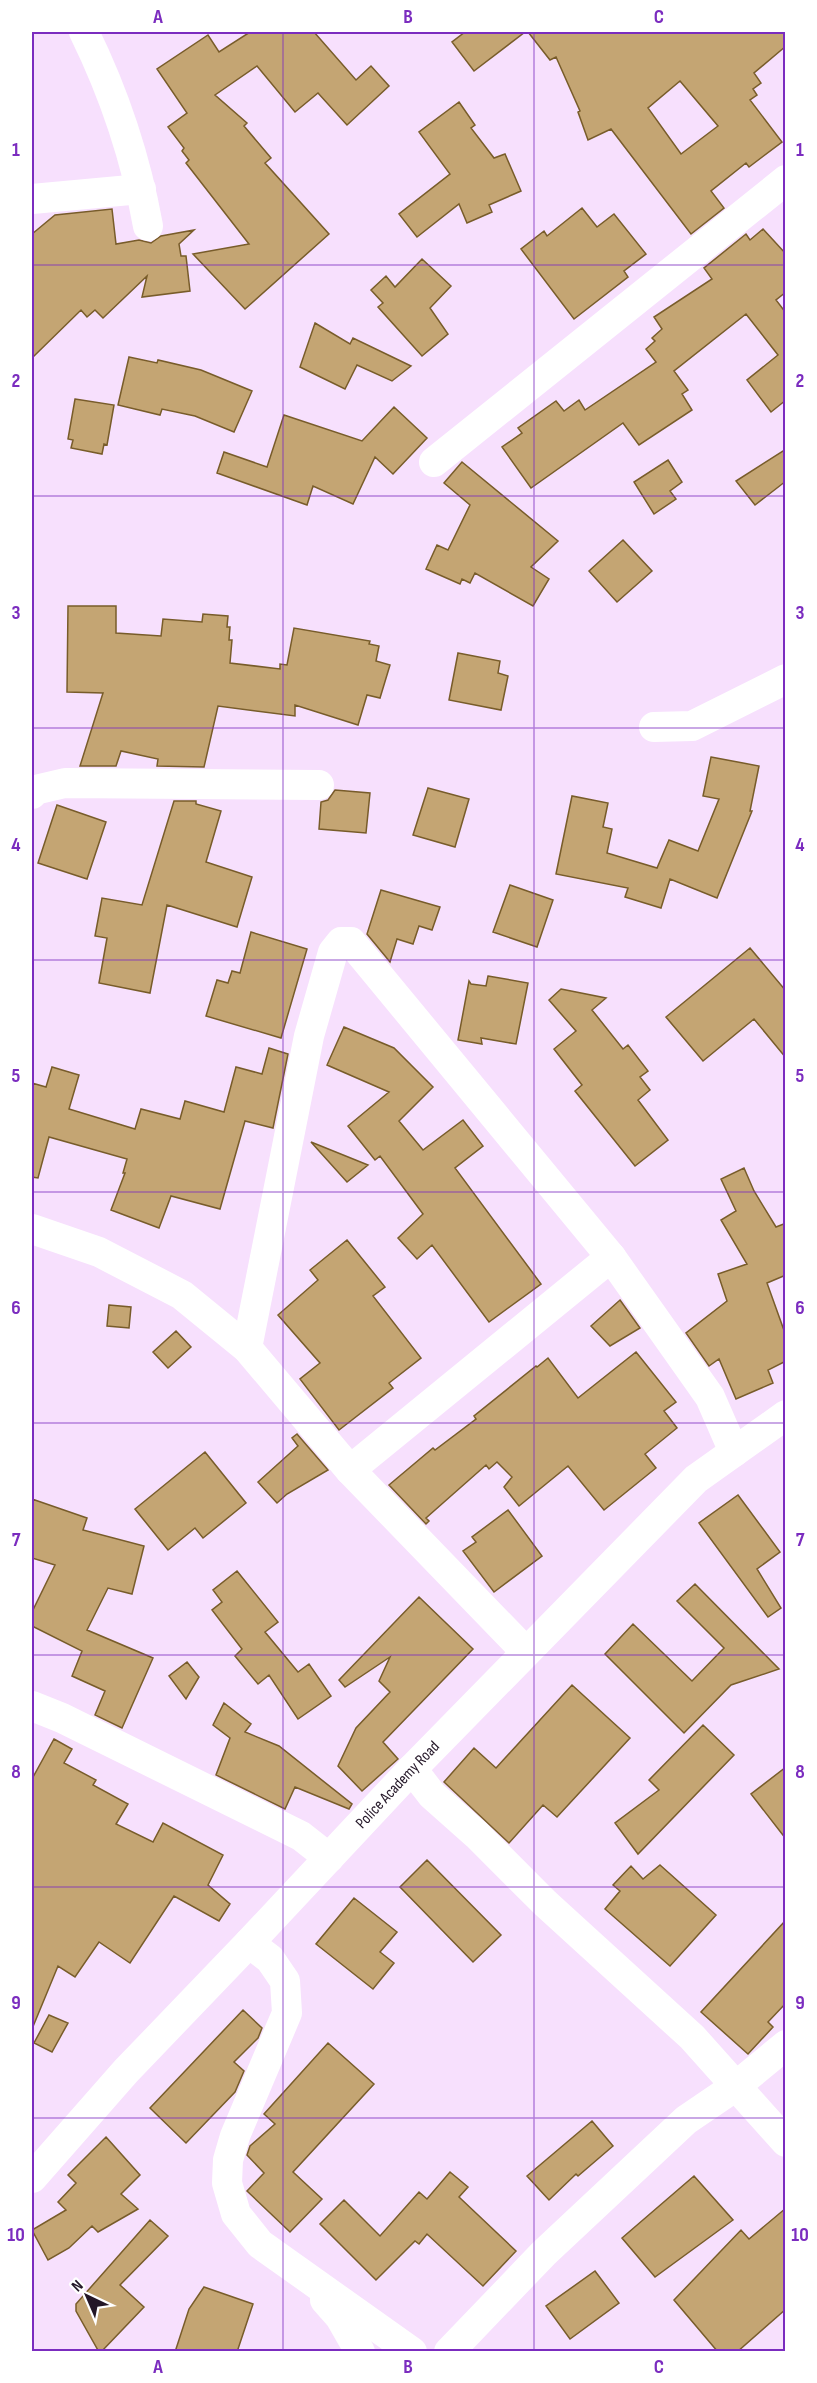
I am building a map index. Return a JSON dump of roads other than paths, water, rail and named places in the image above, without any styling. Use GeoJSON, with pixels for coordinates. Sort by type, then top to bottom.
{"type":"FeatureCollection","features":[{"type":"Feature","properties":{"kind":"street"},"geometry":{"type":"LineString","coordinates":[[84,32],[101,66],[121,122],[141,189],[148,226]]}},
{"type":"Feature","properties":{"kind":"street"},"geometry":{"type":"LineString","coordinates":[[434,462],[786,180]]}},
{"type":"Feature","properties":{"kind":"street"},"geometry":{"type":"LineString","coordinates":[[32,199],[141,189]]}},
{"type":"Feature","properties":{"kind":"street"},"geometry":{"type":"LineString","coordinates":[[654,727],[692,726],[786,680]]}},
{"type":"Feature","properties":{"kind":"street"},"geometry":{"type":"LineString","coordinates":[[32,794],[35,790],[65,783],[319,785]]}},
{"type":"Feature","properties":{"kind":"street"},"geometry":{"type":"LineString","coordinates":[[247,1348],[309,1036],[333,952],[341,942],[351,942],[611,1257],[710,1397],[734,1452]]}},
{"type":"Feature","properties":{"kind":"street"},"geometry":{"type":"LineString","coordinates":[[32,1228],[99,1252],[182,1295],[247,1348],[350,1470],[526,1652]]}},
{"type":"Feature","properties":{"kind":"street"},"geometry":{"type":"LineString","coordinates":[[350,1470],[611,1257]]}},
{"type":"Feature","properties":{"kind":"street","name":"Police Academy Road"},"geometry":{"type":"LineString","coordinates":[[32,2178],[126,2071],[412,1769],[696,1479],[786,1415]]}},
{"type":"Feature","properties":{"kind":"street"},"geometry":{"type":"LineString","coordinates":[[32,1706],[62,1718],[301,1836],[329,1858]]}},
{"type":"Feature","properties":{"kind":"street"},"geometry":{"type":"LineString","coordinates":[[412,1769],[432,1795],[477,1835],[545,1903],[692,2037],[786,2142]]}},
{"type":"Feature","properties":{"kind":"street"},"geometry":{"type":"LineString","coordinates":[[249,1943],[270,1959],[285,1981],[287,2013],[235,2136],[228,2160],[227,2183],[236,2214],[260,2244],[412,2352]]}},
{"type":"Feature","properties":{"kind":"street"},"geometry":{"type":"LineString","coordinates":[[450,2352],[544,2253],[677,2128],[736,2086],[786,2045]]}},
{"type":"Feature","properties":{"kind":"street"},"geometry":{"type":"LineString","coordinates":[[303,2275],[340,2317],[360,2352]]}}]}
